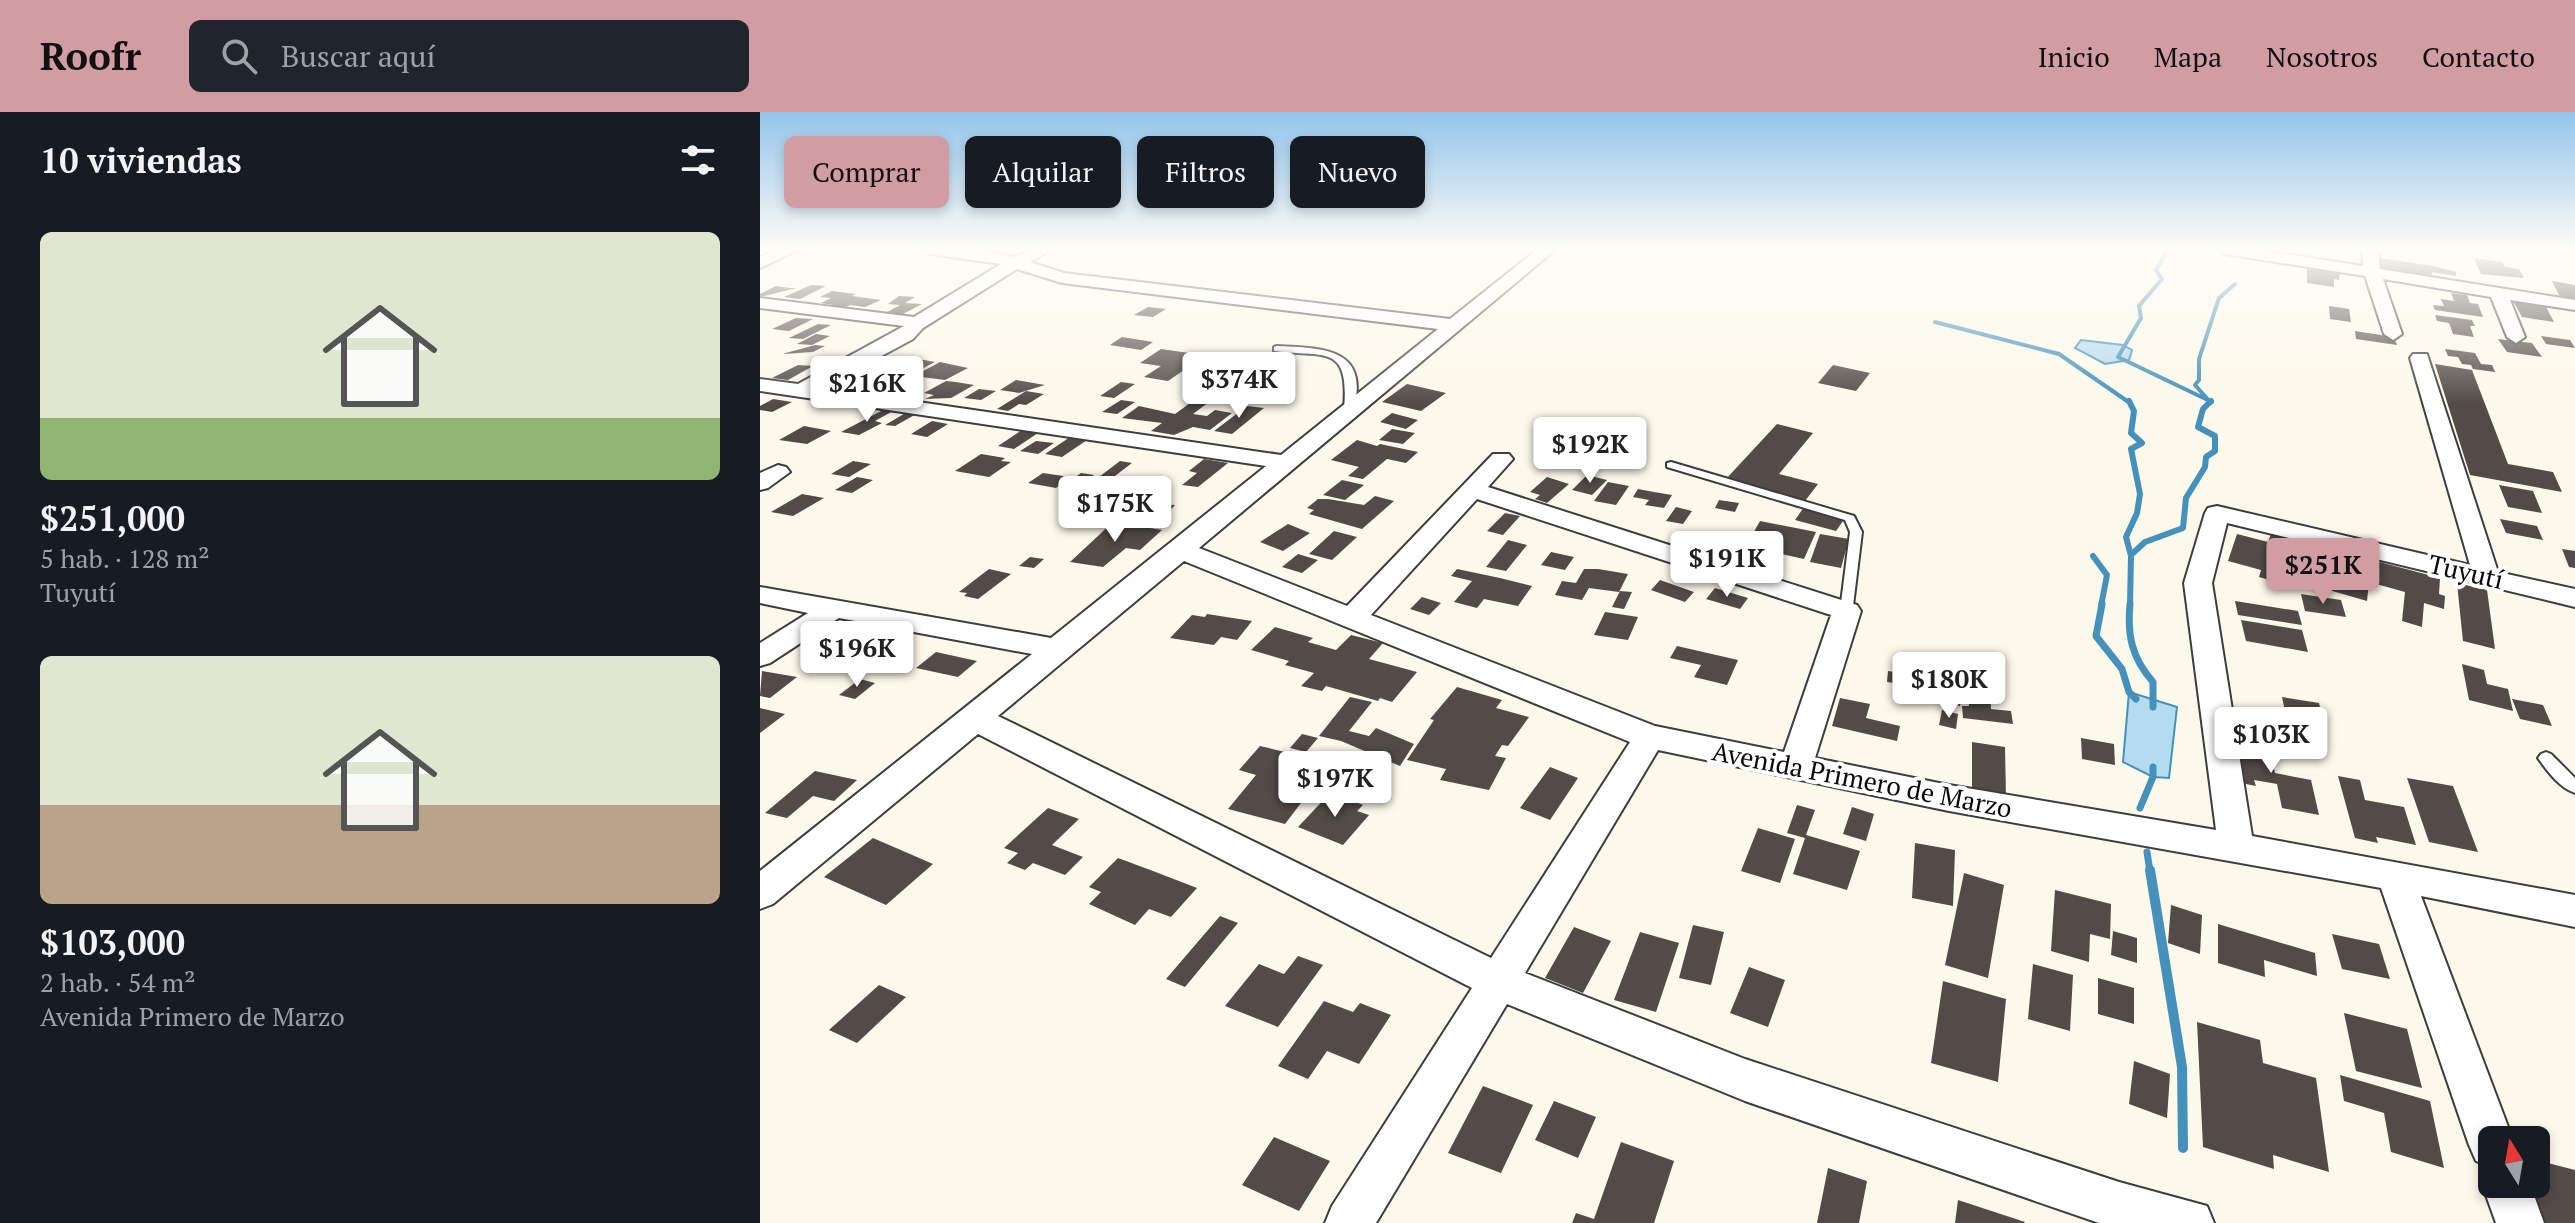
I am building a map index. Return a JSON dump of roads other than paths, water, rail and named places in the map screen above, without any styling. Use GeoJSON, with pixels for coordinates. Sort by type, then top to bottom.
{"type":"FeatureCollection","features":[{"type":"Feature","properties":{"kind":"street"},"geometry":{"type":"LineString","coordinates":[[801,391],[906,335],[916,324],[953,301]]}},
{"type":"Feature","properties":{"kind":"street"},"geometry":{"type":"LineString","coordinates":[[1252,301],[1452,325]]}},
{"type":"Feature","properties":{"kind":"street"},"geometry":{"type":"LineString","coordinates":[[760,893],[1483,301]]}},
{"type":"Feature","properties":{"kind":"street"},"geometry":{"type":"LineString","coordinates":[[2382,301],[2393,334]]}},
{"type":"Feature","properties":{"kind":"street"},"geometry":{"type":"LineString","coordinates":[[2501,301],[2516,337]]}},
{"type":"Feature","properties":{"kind":"street"},"geometry":{"type":"LineString","coordinates":[[2548,301],[2575,305]]}},
{"type":"Feature","properties":{"kind":"street"},"geometry":{"type":"LineString","coordinates":[[760,303],[916,324]]}},
{"type":"Feature","properties":{"kind":"street"},"geometry":{"type":"LineString","coordinates":[[2420,358],[2487,578]]}},
{"type":"Feature","properties":{"kind":"street"},"geometry":{"type":"LineString","coordinates":[[760,385],[1283,462]]}},
{"type":"Feature","properties":{"kind":"street"},"geometry":{"type":"LineString","coordinates":[[1352,618],[1501,459]]}},
{"type":"Feature","properties":{"kind":"street"},"geometry":{"type":"LineString","coordinates":[[1472,490],[1847,611],[1795,768]]}},
{"type":"Feature","properties":{"kind":"street","name":"Tuyutí"},"geometry":{"type":"LineString","coordinates":[[2236,847],[2198,583],[2217,513],[2575,598]]}},
{"type":"Feature","properties":{"kind":"street","name":"Avenida Primero de Marzo"},"geometry":{"type":"LineString","coordinates":[[1178,549],[1650,737],[1949,798],[2395,875],[2575,911]]}},
{"type":"Feature","properties":{"kind":"street"},"geometry":{"type":"LineString","coordinates":[[760,595],[1056,649]]}},
{"type":"Feature","properties":{"kind":"street"},"geometry":{"type":"LineString","coordinates":[[760,656],[834,609]]}},
{"type":"Feature","properties":{"kind":"street"},"geometry":{"type":"LineString","coordinates":[[972,717],[1498,981],[1745,1080],[2119,1206],[2190,1223]]}},
{"type":"Feature","properties":{"kind":"street"},"geometry":{"type":"LineString","coordinates":[[1349,1223],[1650,737]]}},
{"type":"Feature","properties":{"kind":"street"},"geometry":{"type":"LineString","coordinates":[[2395,875],[2485,1126]]}},
{"type":"Feature","properties":{"kind":"street"},"geometry":{"type":"LineString","coordinates":[[2511,1198],[2520,1223]]}},
{"type":"Feature","properties":{"kind":"lane"},"geometry":{"type":"LineString","coordinates":[[1277,349],[1332,353],[1342,359],[1353,381],[1349,409]]}},
{"type":"Feature","properties":{"kind":"lane"},"geometry":{"type":"LineString","coordinates":[[1671,465],[1850,518],[1856,532],[1847,611]]}},
{"type":"Feature","properties":{"kind":"lane"},"geometry":{"type":"LineString","coordinates":[[2546,758],[2575,787]]}},
{"type":"Feature","properties":{"kind":"water"},"geometry":{"type":"Polygon","coordinates":[[[2081,340],[2123,345],[2132,350],[2129,360],[2105,364],[2075,348],[2081,340]]]}},
{"type":"Feature","properties":{"kind":"water"},"geometry":{"type":"Polygon","coordinates":[[[2129,692],[2177,707],[2169,778],[2153,777],[2123,762],[2129,692]]]}},
{"type":"Feature","properties":{"kind":"waterway"},"geometry":{"type":"LineString","coordinates":[[2143,301],[2139,306],[2141,318],[2118,357],[2209,400]]}},
{"type":"Feature","properties":{"kind":"waterway"},"geometry":{"type":"LineString","coordinates":[[2209,400],[2195,385],[2199,380],[2199,359],[2218,301]]}},
{"type":"Feature","properties":{"kind":"waterway"},"geometry":{"type":"LineString","coordinates":[[1935,322],[2059,354],[2130,403]]}},
{"type":"Feature","properties":{"kind":"waterway"},"geometry":{"type":"LineString","coordinates":[[2133,553],[2145,542],[2183,528],[2186,498],[2205,467],[2206,457],[2215,451],[2215,436],[2198,427],[2203,409],[2210,402]]}},
{"type":"Feature","properties":{"kind":"waterway"},"geometry":{"type":"LineString","coordinates":[[2130,403],[2134,411],[2131,433],[2142,443],[2131,449],[2140,494],[2137,513],[2126,537],[2131,556],[2130,606]]}},
{"type":"Feature","properties":{"kind":"waterway"},"geometry":{"type":"LineString","coordinates":[[2093,556],[2107,575],[2101,606]]}},
{"type":"Feature","properties":{"kind":"waterway"},"geometry":{"type":"LineString","coordinates":[[2102,604],[2096,636],[2122,669],[2129,692],[2136,699]]}},
{"type":"Feature","properties":{"kind":"waterway"},"geometry":{"type":"LineString","coordinates":[[2130,604],[2132,646],[2153,682],[2153,707]]}},
{"type":"Feature","properties":{"kind":"waterway"},"geometry":{"type":"LineString","coordinates":[[2140,808],[2153,777],[2153,767]]}},
{"type":"Feature","properties":{"kind":"waterway"},"geometry":{"type":"LineString","coordinates":[[2147,852],[2150,872]]}},
{"type":"Feature","properties":{"kind":"waterway"},"geometry":{"type":"LineString","coordinates":[[2150,870],[2182,1067],[2183,1148]]}}]}
